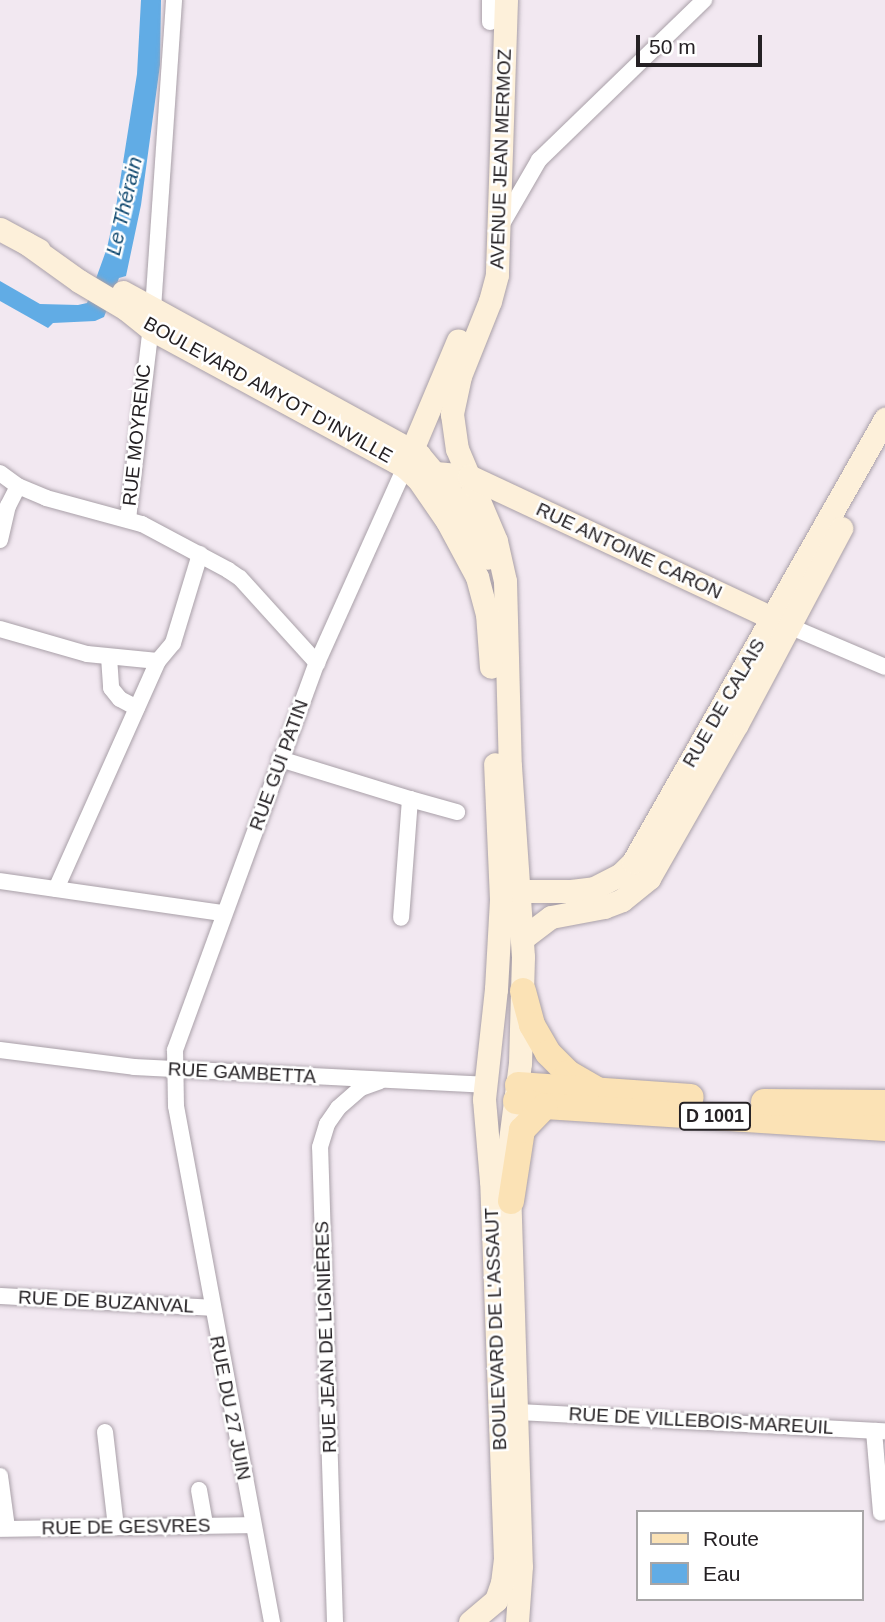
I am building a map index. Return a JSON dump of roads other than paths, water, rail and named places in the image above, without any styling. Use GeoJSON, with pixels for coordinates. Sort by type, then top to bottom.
{"type":"FeatureCollection","features":[{"type":"Feature","properties":{"kind":"main road","name":"AVENUE JEAN MERMOZ"},"geometry":{"type":"LineString","coordinates":[[506,0],[499,229],[493,293],[463,367],[453,403],[454,440],[501,558],[505,581],[506,664]]}},
{"type":"Feature","properties":{"kind":"main road","name":"AVENUE JEAN MERMOZ"},"geometry":{"type":"LineString","coordinates":[[408,458],[481,280],[491,7]]}},
{"type":"Feature","properties":{"kind":"main road","name":"BOULEVARD AMYOT D'INVILLE"},"geometry":{"type":"LineString","coordinates":[[0,229],[121,298],[152,319],[408,458]]}},
{"type":"Feature","properties":{"kind":"main road","name":"RUE DE CALAIS"},"geometry":{"type":"LineString","coordinates":[[523,937],[551,917],[604,907],[622,900],[649,878],[687,816],[781,622],[885,419]]}},
{"type":"Feature","properties":{"kind":"main road","name":"RUE DE CALAIS"},"geometry":{"type":"LineString","coordinates":[[510,895],[594,887],[620,875],[634,862],[885,449]]}},
{"type":"Feature","properties":{"kind":"main road","name":"RUE ANTOINE CARON"},"geometry":{"type":"LineString","coordinates":[[408,458],[418,472],[468,476],[781,622]]}},
{"type":"Feature","properties":{"kind":"main road"},"geometry":{"type":"LineString","coordinates":[[408,458],[418,479],[467,556],[485,601],[491,643],[510,895],[523,937],[523,991],[505,1089]]}},
{"type":"Feature","properties":{"kind":"main road"},"geometry":{"type":"LineString","coordinates":[[437,472],[466,513],[488,561],[498,602],[506,664],[510,895],[499,947],[505,1089]]}},
{"type":"Feature","properties":{"kind":"main road"},"geometry":{"type":"LineString","coordinates":[[523,991],[532,1025],[548,1053],[568,1073],[597,1089]]}},
{"type":"Feature","properties":{"kind":"main road","name":"D 1001"},"geometry":{"type":"LineString","coordinates":[[505,1089],[597,1089],[792,1104],[885,1102]]}},
{"type":"Feature","properties":{"kind":"main road","name":"D 1001"},"geometry":{"type":"LineString","coordinates":[[505,1089],[545,1106],[885,1128]]}},
{"type":"Feature","properties":{"kind":"main road","name":"BOULEVARD DE L'ASSAUT"},"geometry":{"type":"LineString","coordinates":[[505,1089],[511,1201],[521,1588],[517,1622]]}},
{"type":"Feature","properties":{"kind":"main road","name":"BOULEVARD DE L'ASSAUT"},"geometry":{"type":"LineString","coordinates":[[470,1622],[496,1600],[505,1572],[505,1089]]}},
{"type":"Feature","properties":{"kind":"main road"},"geometry":{"type":"LineString","coordinates":[[792,1104],[885,1112]]}},
{"type":"Feature","properties":{"kind":"main road"},"geometry":{"type":"LineString","coordinates":[[511,1201],[522,1129],[545,1106]]}},
{"type":"Feature","properties":{"kind":"street","name":"RUE MOYRENC"},"geometry":{"type":"LineString","coordinates":[[128,519],[152,319],[174,0]]}},
{"type":"Feature","properties":{"kind":"street"},"geometry":{"type":"LineString","coordinates":[[499,229],[521,196],[535,166],[704,0]]}},
{"type":"Feature","properties":{"kind":"street","name":"RUE GUI PATIN"},"geometry":{"type":"LineString","coordinates":[[173,1070],[177,1040],[280,759],[317,663],[408,458]]}},
{"type":"Feature","properties":{"kind":"street"},"geometry":{"type":"LineString","coordinates":[[0,473],[18,486],[47,498],[128,519],[200,554],[240,578],[317,663]]}},
{"type":"Feature","properties":{"kind":"street"},"geometry":{"type":"LineString","coordinates":[[0,540],[8,506],[18,486]]}},
{"type":"Feature","properties":{"kind":"street"},"geometry":{"type":"LineString","coordinates":[[56,889],[158,660],[173,643],[200,554]]}},
{"type":"Feature","properties":{"kind":"street"},"geometry":{"type":"LineString","coordinates":[[781,622],[885,667]]}},
{"type":"Feature","properties":{"kind":"street"},"geometry":{"type":"LineString","coordinates":[[0,629],[88,654],[158,660]]}},
{"type":"Feature","properties":{"kind":"street"},"geometry":{"type":"LineString","coordinates":[[109,657],[111,688],[120,699],[137,708]]}},
{"type":"Feature","properties":{"kind":"street"},"geometry":{"type":"LineString","coordinates":[[280,759],[457,812]]}},
{"type":"Feature","properties":{"kind":"street"},"geometry":{"type":"LineString","coordinates":[[401,918],[410,799]]}},
{"type":"Feature","properties":{"kind":"street"},"geometry":{"type":"LineString","coordinates":[[0,881],[223,913]]}},
{"type":"Feature","properties":{"kind":"street","name":"RUE GAMBETTA"},"geometry":{"type":"LineString","coordinates":[[0,1050],[173,1070],[505,1089]]}},
{"type":"Feature","properties":{"kind":"street","name":"RUE DU 27 JUIN"},"geometry":{"type":"LineString","coordinates":[[173,1070],[176,1106],[212,1308],[272,1622]]}},
{"type":"Feature","properties":{"kind":"street","name":"RUE JEAN DE LIGNIÈRES"},"geometry":{"type":"LineString","coordinates":[[335,1622],[320,1147],[327,1124],[338,1108],[361,1088],[380,1081]]}},
{"type":"Feature","properties":{"kind":"street","name":"RUE DE BUZANVAL"},"geometry":{"type":"LineString","coordinates":[[0,1296],[212,1308]]}},
{"type":"Feature","properties":{"kind":"street","name":"RUE DE VILLEBOIS-MAREUIL"},"geometry":{"type":"LineString","coordinates":[[517,1412],[880,1431]]}},
{"type":"Feature","properties":{"kind":"street"},"geometry":{"type":"LineString","coordinates":[[880,1431],[881,1514]]}},
{"type":"Feature","properties":{"kind":"street"},"geometry":{"type":"LineString","coordinates":[[105,1432],[116,1527]]}},
{"type":"Feature","properties":{"kind":"street"},"geometry":{"type":"LineString","coordinates":[[0,1476],[3,1529]]}},
{"type":"Feature","properties":{"kind":"street"},"geometry":{"type":"LineString","coordinates":[[199,1490],[205,1525]]}},
{"type":"Feature","properties":{"kind":"street","name":"RUE DE GESVRES"},"geometry":{"type":"LineString","coordinates":[[3,1529],[252,1525]]}},
{"type":"Feature","properties":{"kind":"water","name":"Le Thérain"},"geometry":{"type":"Polygon","coordinates":[[[141,0],[161,0],[160,65],[141,205],[126,276],[119,278],[104,317],[95,321],[53,323],[48,328],[0,301],[0,281],[40,304],[87,303],[107,248],[116,207],[137,74],[141,0]]]}}]}
